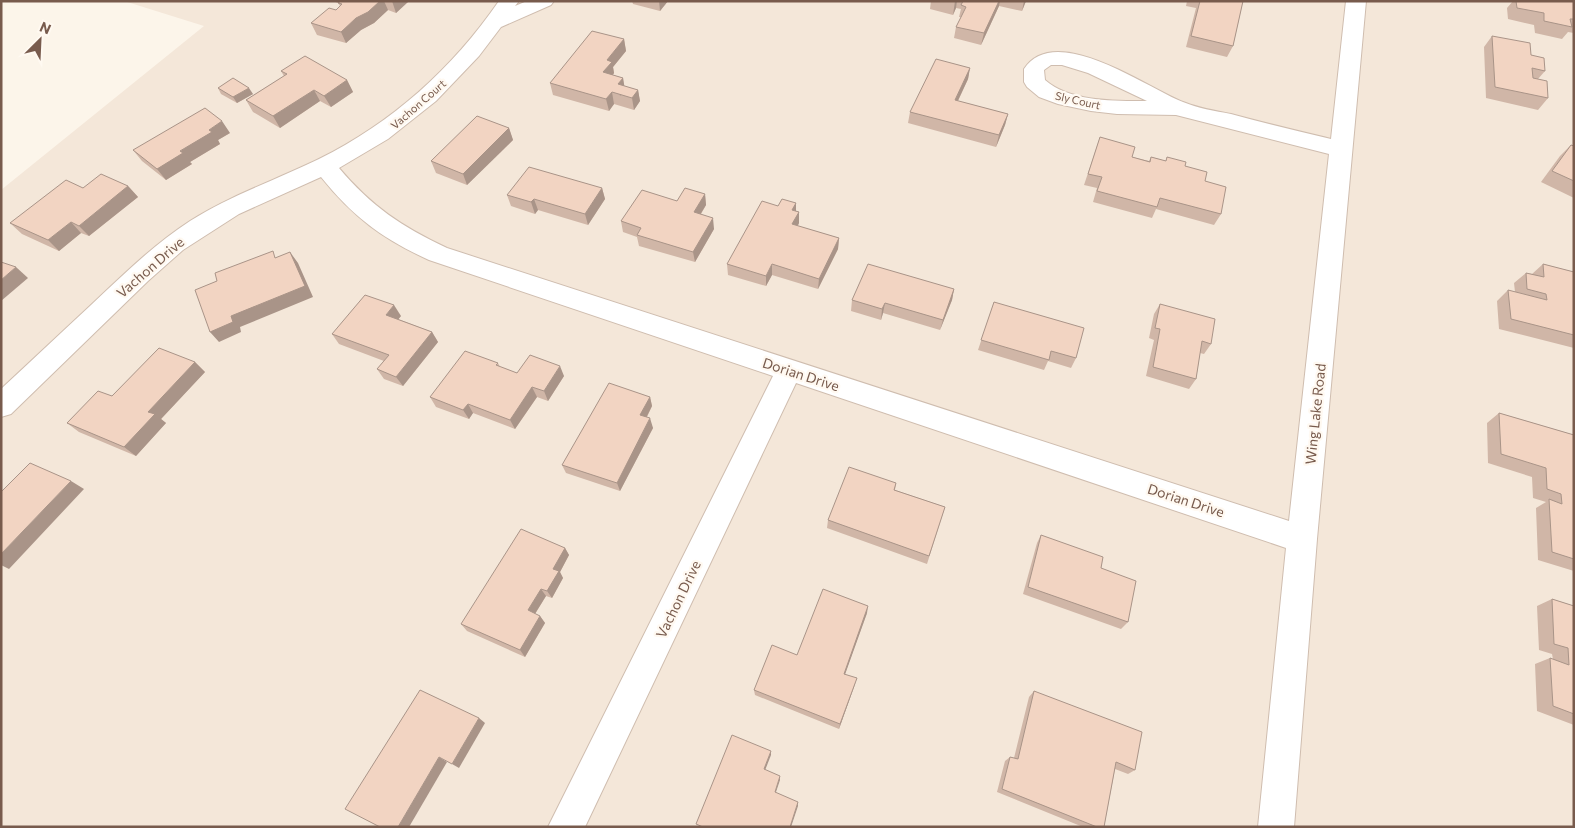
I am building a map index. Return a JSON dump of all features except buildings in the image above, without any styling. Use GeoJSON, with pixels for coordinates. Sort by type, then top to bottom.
{"type":"FeatureCollection","features":[{"type":"Feature","properties":{"kind":"street","name":"Vachon Court"},"geometry":{"type":"LineString","coordinates":[[325,166],[364,146],[413,111],[448,77],[496,22],[509,1]]}},
{"type":"Feature","properties":{"kind":"street","name":"Vachon Court"},"geometry":{"type":"LineString","coordinates":[[496,22],[544,1]]}},
{"type":"Feature","properties":{"kind":"street","name":"Wing Lake Road"},"geometry":{"type":"LineString","coordinates":[[1276,827],[1302,539],[1356,1]]}},
{"type":"Feature","properties":{"kind":"street","name":"Sly Court"},"geometry":{"type":"LineString","coordinates":[[1176,108],[1149,110],[1087,104],[1061,98],[1044,91],[1036,84],[1032,77],[1037,65],[1050,58],[1071,60],[1101,71],[1176,108],[1342,149]]}},
{"type":"Feature","properties":{"kind":"street","name":"Dorian Drive"},"geometry":{"type":"LineString","coordinates":[[325,166],[349,196],[367,214],[397,235],[438,254],[1302,539]]}},
{"type":"Feature","properties":{"kind":"street","name":"Vachon Drive"},"geometry":{"type":"LineString","coordinates":[[1,406],[139,274],[199,226],[254,196],[325,166]]}},
{"type":"Feature","properties":{"kind":"street","name":"Vachon Drive"},"geometry":{"type":"LineString","coordinates":[[566,827],[789,370]]}},
{"type":"Feature","properties":{"kind":"shaded area"},"geometry":{"type":"Polygon","coordinates":[[[124,1],[1574,1],[1574,827],[1,827],[1,190],[204,26],[124,1]]]}}]}
